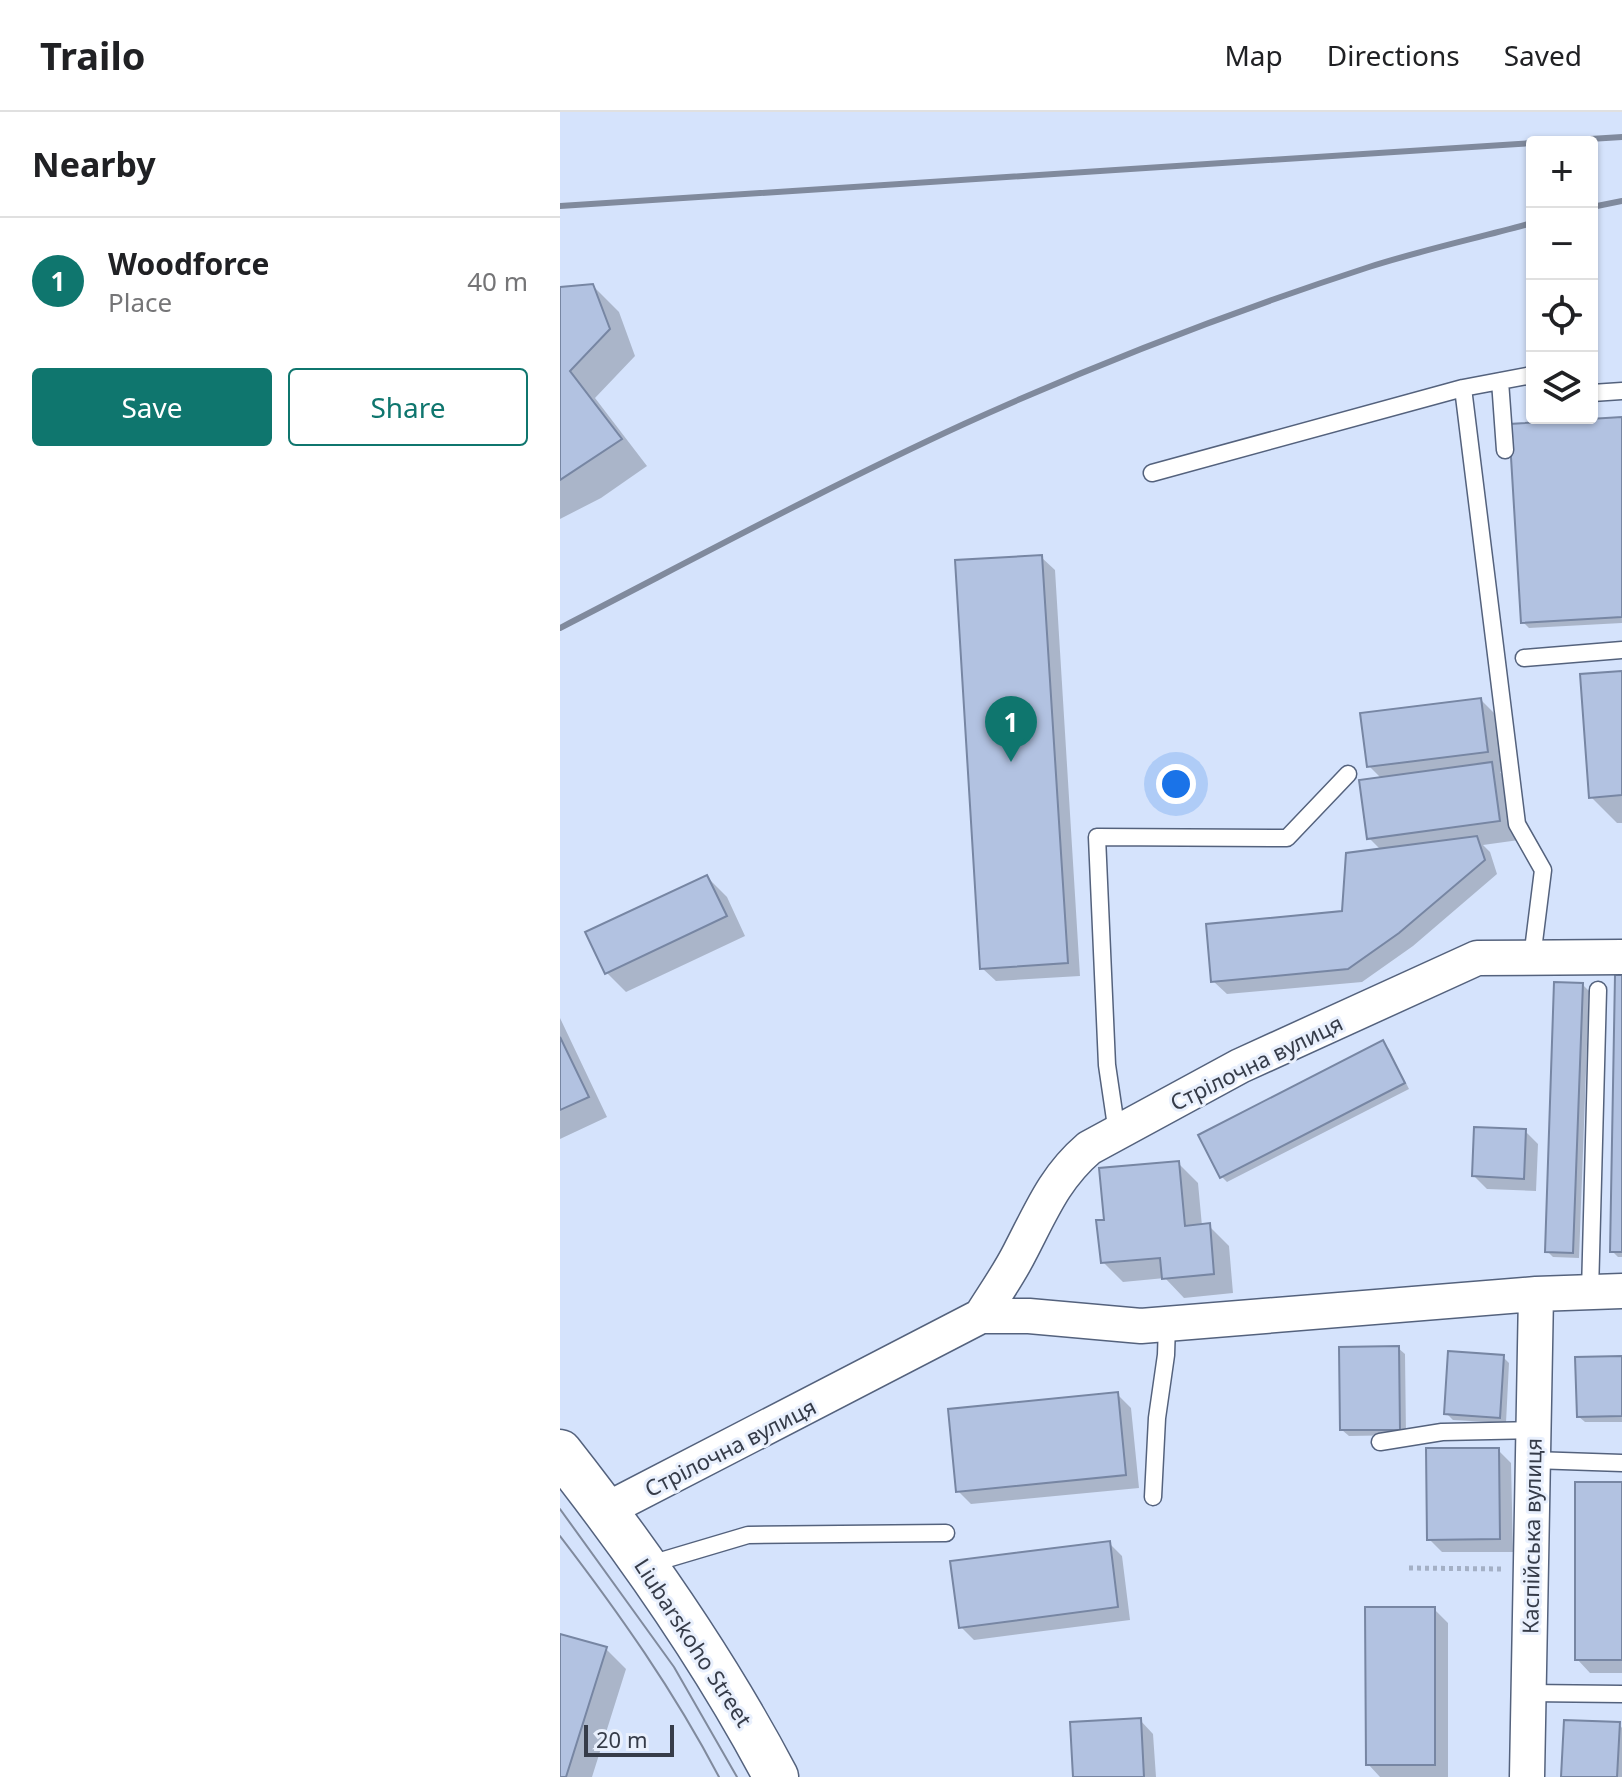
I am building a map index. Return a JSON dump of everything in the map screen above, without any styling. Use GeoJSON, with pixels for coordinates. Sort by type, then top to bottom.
{"type":"FeatureCollection","features":[{"type":"Feature","properties":{"kind":"main road","name":"Liubarskoho Street"},"geometry":{"type":"LineString","coordinates":[[560,1452],[606,1510],[720,1675],[776,1777]]}},
{"type":"Feature","properties":{"kind":"street","name":"Стрілочна вулиця"},"geometry":{"type":"LineString","coordinates":[[981,1316],[1019,1255],[1054,1186],[1070,1164],[1089,1148],[1240,1066],[1477,958],[1622,957]]}},
{"type":"Feature","properties":{"kind":"street","name":"Стрілочна вулиця"},"geometry":{"type":"LineString","coordinates":[[606,1510],[981,1316],[1029,1316],[1141,1326],[1606,1291]]}},
{"type":"Feature","properties":{"kind":"street","name":"Каспійська вулиця"},"geometry":{"type":"LineString","coordinates":[[1527,1777],[1536,1294]]}},
{"type":"Feature","properties":{"kind":"lane"},"geometry":{"type":"LineString","coordinates":[[1152,473],[1463,388],[1526,376]]}},
{"type":"Feature","properties":{"kind":"lane"},"geometry":{"type":"LineString","coordinates":[[1500,381],[1505,450]]}},
{"type":"Feature","properties":{"kind":"lane"},"geometry":{"type":"LineString","coordinates":[[1463,388],[1517,824],[1543,870],[1532,958]]}},
{"type":"Feature","properties":{"kind":"lane"},"geometry":{"type":"LineString","coordinates":[[1598,393],[1622,391]]}},
{"type":"Feature","properties":{"kind":"lane"},"geometry":{"type":"LineString","coordinates":[[1524,658],[1622,650]]}},
{"type":"Feature","properties":{"kind":"lane"},"geometry":{"type":"LineString","coordinates":[[1117,1133],[1107,1065],[1097,837],[1287,838],[1348,774]]}},
{"type":"Feature","properties":{"kind":"lane"},"geometry":{"type":"LineString","coordinates":[[1598,990],[1606,1291]]}},
{"type":"Feature","properties":{"kind":"lane"},"geometry":{"type":"LineString","coordinates":[[1153,1497],[1167,1324]]}},
{"type":"Feature","properties":{"kind":"lane"},"geometry":{"type":"LineString","coordinates":[[1380,1442],[1442,1432],[1533,1445],[1622,1463]]}},
{"type":"Feature","properties":{"kind":"lane"},"geometry":{"type":"LineString","coordinates":[[646,1566],[748,1535],[946,1533]]}},
{"type":"Feature","properties":{"kind":"lane"},"geometry":{"type":"LineString","coordinates":[[1528,1693],[1622,1694]]}},
{"type":"Feature","properties":{"kind":"path"},"geometry":{"type":"LineString","coordinates":[[1409,1568],[1531,1570]]}},
{"type":"Feature","properties":{"kind":"building"},"geometry":{"type":"Polygon","coordinates":[[[593,284],[610,329],[570,371],[622,439],[560,480],[560,287],[593,284]]]}},
{"type":"Feature","properties":{"kind":"building"},"geometry":{"type":"Polygon","coordinates":[[[1622,417],[1622,617],[1521,623],[1509,424],[1598,424],[1598,418],[1622,417]]]}},
{"type":"Feature","properties":{"kind":"building"},"geometry":{"type":"Polygon","coordinates":[[[1042,555],[1068,963],[980,969],[955,560],[1042,555]]]}},
{"type":"Feature","properties":{"kind":"building"},"geometry":{"type":"Polygon","coordinates":[[[1622,671],[1622,795],[1589,798],[1580,674],[1622,671]]]}},
{"type":"Feature","properties":{"kind":"building"},"geometry":{"type":"Polygon","coordinates":[[[1481,698],[1488,752],[1367,767],[1360,713],[1481,698]]]}},
{"type":"Feature","properties":{"kind":"building"},"geometry":{"type":"Polygon","coordinates":[[[1492,762],[1500,821],[1367,839],[1359,780],[1492,762]]]}},
{"type":"Feature","properties":{"kind":"building"},"geometry":{"type":"Polygon","coordinates":[[[1477,836],[1485,860],[1399,933],[1348,969],[1211,982],[1206,924],[1342,911],[1346,853],[1477,836]]]}},
{"type":"Feature","properties":{"kind":"building"},"geometry":{"type":"Polygon","coordinates":[[[707,875],[727,916],[605,974],[585,932],[707,875]]]}},
{"type":"Feature","properties":{"kind":"building"},"geometry":{"type":"Polygon","coordinates":[[[1615,975],[1622,975],[1622,1252],[1610,1252],[1615,975]]]}},
{"type":"Feature","properties":{"kind":"building"},"geometry":{"type":"Polygon","coordinates":[[[1554,982],[1583,983],[1573,1253],[1545,1252],[1554,982]]]}},
{"type":"Feature","properties":{"kind":"building"},"geometry":{"type":"Polygon","coordinates":[[[560,1037],[589,1097],[560,1110],[560,1037]]]}},
{"type":"Feature","properties":{"kind":"building"},"geometry":{"type":"Polygon","coordinates":[[[1383,1040],[1405,1083],[1220,1178],[1198,1135],[1383,1040]]]}},
{"type":"Feature","properties":{"kind":"building"},"geometry":{"type":"Polygon","coordinates":[[[1474,1127],[1526,1129],[1524,1179],[1472,1176],[1474,1127]]]}},
{"type":"Feature","properties":{"kind":"building"},"geometry":{"type":"Polygon","coordinates":[[[1179,1161],[1185,1226],[1210,1223],[1214,1274],[1162,1279],[1160,1258],[1101,1263],[1096,1220],[1104,1220],[1099,1168],[1179,1161]]]}},
{"type":"Feature","properties":{"kind":"building"},"geometry":{"type":"Polygon","coordinates":[[[1399,1346],[1400,1430],[1340,1430],[1339,1347],[1399,1346]]]}},
{"type":"Feature","properties":{"kind":"building"},"geometry":{"type":"Polygon","coordinates":[[[1448,1351],[1504,1355],[1500,1418],[1444,1414],[1448,1351]]]}},
{"type":"Feature","properties":{"kind":"building"},"geometry":{"type":"Polygon","coordinates":[[[1622,1356],[1622,1416],[1577,1417],[1575,1357],[1622,1356]]]}},
{"type":"Feature","properties":{"kind":"building"},"geometry":{"type":"Polygon","coordinates":[[[1118,1392],[1126,1475],[956,1492],[948,1409],[1118,1392]]]}},
{"type":"Feature","properties":{"kind":"building"},"geometry":{"type":"Polygon","coordinates":[[[1426,1448],[1499,1448],[1500,1539],[1427,1540],[1426,1448]]]}},
{"type":"Feature","properties":{"kind":"building"},"geometry":{"type":"Polygon","coordinates":[[[1575,1482],[1622,1482],[1622,1660],[1575,1660],[1575,1482]]]}},
{"type":"Feature","properties":{"kind":"building"},"geometry":{"type":"Polygon","coordinates":[[[1110,1541],[1118,1607],[959,1628],[950,1561],[1110,1541]]]}},
{"type":"Feature","properties":{"kind":"building"},"geometry":{"type":"Polygon","coordinates":[[[1365,1607],[1435,1607],[1435,1765],[1366,1765],[1365,1607]]]}},
{"type":"Feature","properties":{"kind":"building"},"geometry":{"type":"Polygon","coordinates":[[[560,1634],[607,1647],[566,1777],[560,1777],[560,1634]]]}},
{"type":"Feature","properties":{"kind":"building"},"geometry":{"type":"Polygon","coordinates":[[[1141,1718],[1144,1777],[1073,1777],[1070,1722],[1141,1718]]]}},
{"type":"Feature","properties":{"kind":"building"},"geometry":{"type":"Polygon","coordinates":[[[1564,1720],[1620,1722],[1617,1777],[1561,1777],[1564,1720]]]}},
{"type":"Feature","properties":{"kind":"tram line"},"geometry":{"type":"LineString","coordinates":[[560,1509],[674,1667],[737,1777]]}},
{"type":"Feature","properties":{"kind":"tram line"},"geometry":{"type":"LineString","coordinates":[[560,1536],[645,1653],[719,1777]]}},
{"type":"Feature","properties":{"kind":"railway"},"geometry":{"type":"LineString","coordinates":[[1598,138],[1622,137]]}},
{"type":"Feature","properties":{"kind":"railway"},"geometry":{"type":"LineString","coordinates":[[560,206],[1526,143]]}},
{"type":"Feature","properties":{"kind":"railway"},"geometry":{"type":"LineString","coordinates":[[1598,206],[1622,201]]}},
{"type":"Feature","properties":{"kind":"railway"},"geometry":{"type":"LineString","coordinates":[[560,628],[862,473],[1064,380],[1317,284],[1409,255],[1526,225]]}},
{"type":"Feature","properties":{"kind":"place","name":"Woodforce"},"geometry":{"type":"Point","coordinates":[1011,762]}}]}
